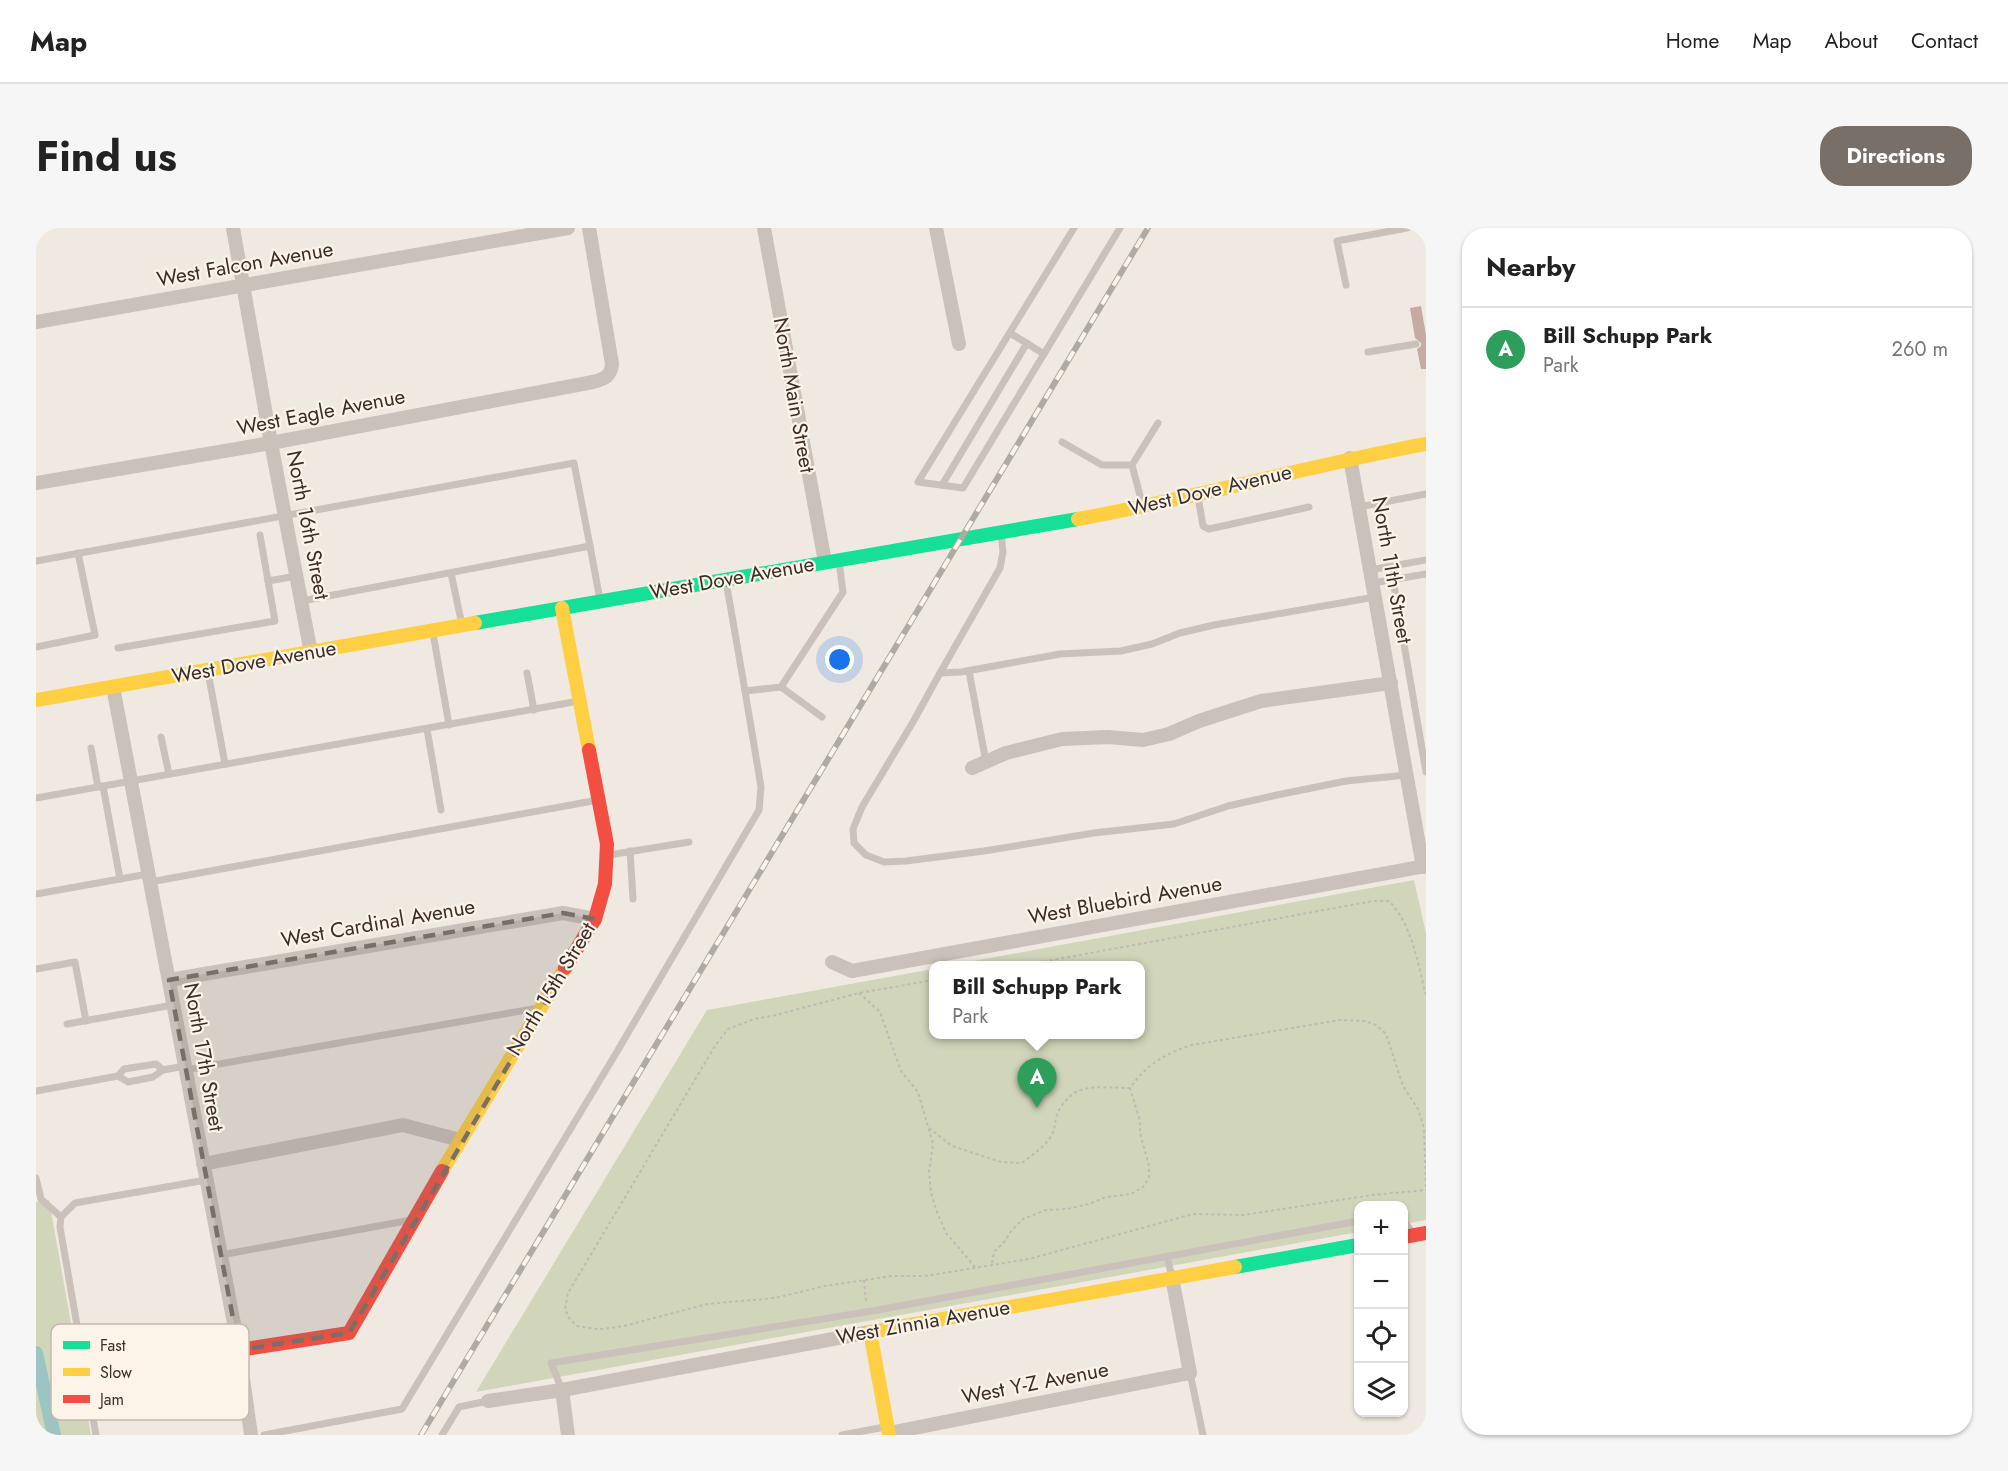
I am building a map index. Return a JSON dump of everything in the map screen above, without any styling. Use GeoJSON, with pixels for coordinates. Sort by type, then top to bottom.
{"type":"FeatureCollection","features":[{"type":"Feature","properties":{"kind":"street","name":"North 16th Street"},"geometry":{"type":"LineString","coordinates":[[233,228],[311,653]]}},
{"type":"Feature","properties":{"kind":"street","name":"West Falcon Avenue"},"geometry":{"type":"LineString","coordinates":[[36,322],[568,228]]}},
{"type":"Feature","properties":{"kind":"street","name":"West Eagle Avenue"},"geometry":{"type":"LineString","coordinates":[[36,483],[271,443],[606,378],[610,374],[612,364],[589,228]]}},
{"type":"Feature","properties":{"kind":"street","name":"North Main Street"},"geometry":{"type":"LineString","coordinates":[[764,228],[832,560]]}},
{"type":"Feature","properties":{"kind":"street"},"geometry":{"type":"LineString","coordinates":[[936,228],[959,344]]}},
{"type":"Feature","properties":{"kind":"street","name":"West Dove Avenue"},"geometry":{"type":"LineString","coordinates":[[36,700],[1143,507],[1350,458],[1426,444]]}},
{"type":"Feature","properties":{"kind":"street","name":"North 11th Street"},"geometry":{"type":"LineString","coordinates":[[1350,458],[1425,867]]}},
{"type":"Feature","properties":{"kind":"street","name":"North 15th Street"},"geometry":{"type":"LineString","coordinates":[[249,1348],[349,1333],[460,1140],[594,919],[605,884],[607,844],[562,608]]}},
{"type":"Feature","properties":{"kind":"street"},"geometry":{"type":"LineString","coordinates":[[972,768],[1006,753],[1062,739],[1108,737],[1143,740],[1169,734],[1199,721],[1261,701],[1391,684]]}},
{"type":"Feature","properties":{"kind":"street","name":"North 17th Street"},"geometry":{"type":"LineString","coordinates":[[113,687],[234,1324]]}},
{"type":"Feature","properties":{"kind":"street","name":"West Bluebird Avenue"},"geometry":{"type":"LineString","coordinates":[[832,962],[852,971],[1425,867]]}},
{"type":"Feature","properties":{"kind":"street","name":"West Cardinal Avenue"},"geometry":{"type":"LineString","coordinates":[[169,980],[563,913],[594,919]]}},
{"type":"Feature","properties":{"kind":"street"},"geometry":{"type":"LineString","coordinates":[[203,1164],[403,1125],[460,1140]]}},
{"type":"Feature","properties":{"kind":"street","name":"West Zinnia Avenue"},"geometry":{"type":"LineString","coordinates":[[488,1401],[562,1390],[1172,1277],[1354,1246]]}},
{"type":"Feature","properties":{"kind":"street"},"geometry":{"type":"LineString","coordinates":[[1172,1277],[1190,1373]]}},
{"type":"Feature","properties":{"kind":"street"},"geometry":{"type":"LineString","coordinates":[[870,1332],[888,1432]]}},
{"type":"Feature","properties":{"kind":"street","name":"West Y-Z Avenue"},"geometry":{"type":"LineString","coordinates":[[888,1432],[1190,1373]]}},
{"type":"Feature","properties":{"kind":"street"},"geometry":{"type":"LineString","coordinates":[[562,1390],[568,1435]]}},
{"type":"Feature","properties":{"kind":"street","name":"North 17th Street"},"geometry":{"type":"LineString","coordinates":[[249,1420],[251,1435]]}},
{"type":"Feature","properties":{"kind":"lane"},"geometry":{"type":"LineString","coordinates":[[1074,228],[918,482],[963,488],[1120,228]]}},
{"type":"Feature","properties":{"kind":"lane"},"geometry":{"type":"LineString","coordinates":[[1346,285],[1337,241],[1407,228]]}},
{"type":"Feature","properties":{"kind":"lane"},"geometry":{"type":"LineString","coordinates":[[1010,333],[1044,354]]}},
{"type":"Feature","properties":{"kind":"lane"},"geometry":{"type":"LineString","coordinates":[[942,485],[1027,343]]}},
{"type":"Feature","properties":{"kind":"lane"},"geometry":{"type":"LineString","coordinates":[[1368,352],[1416,344]]}},
{"type":"Feature","properties":{"kind":"lane"},"geometry":{"type":"LineString","coordinates":[[1143,507],[1132,465],[1158,423]]}},
{"type":"Feature","properties":{"kind":"lane"},"geometry":{"type":"LineString","coordinates":[[1062,442],[1102,465],[1132,465]]}},
{"type":"Feature","properties":{"kind":"lane"},"geometry":{"type":"LineString","coordinates":[[36,561],[574,464],[600,601]]}},
{"type":"Feature","properties":{"kind":"lane"},"geometry":{"type":"LineString","coordinates":[[1198,494],[1203,526],[1209,529],[1309,507]]}},
{"type":"Feature","properties":{"kind":"lane"},"geometry":{"type":"LineString","coordinates":[[1359,507],[1426,494]]}},
{"type":"Feature","properties":{"kind":"lane"},"geometry":{"type":"LineString","coordinates":[[1001,533],[1003,552],[999,568],[913,722],[862,807],[853,829],[854,843],[866,855],[884,862],[906,861],[1094,833],[1174,824],[1228,806],[1277,795],[1346,781],[1407,775]]}},
{"type":"Feature","properties":{"kind":"lane"},"geometry":{"type":"LineString","coordinates":[[118,648],[275,621],[260,535]]}},
{"type":"Feature","properties":{"kind":"lane"},"geometry":{"type":"LineString","coordinates":[[302,601],[590,546]]}},
{"type":"Feature","properties":{"kind":"lane"},"geometry":{"type":"LineString","coordinates":[[36,647],[95,635],[78,553]]}},
{"type":"Feature","properties":{"kind":"lane"},"geometry":{"type":"LineString","coordinates":[[781,687],[843,592],[832,560]]}},
{"type":"Feature","properties":{"kind":"lane"},"geometry":{"type":"LineString","coordinates":[[1373,583],[1426,560]]}},
{"type":"Feature","properties":{"kind":"lane"},"geometry":{"type":"LineString","coordinates":[[451,573],[462,626]]}},
{"type":"Feature","properties":{"kind":"lane"},"geometry":{"type":"LineString","coordinates":[[940,673],[969,671],[1060,654],[1121,651],[1152,644],[1180,633],[1373,583],[1426,574]]}},
{"type":"Feature","properties":{"kind":"lane"},"geometry":{"type":"LineString","coordinates":[[268,581],[297,576]]}},
{"type":"Feature","properties":{"kind":"lane"},"geometry":{"type":"LineString","coordinates":[[264,1435],[402,1409],[759,810],[761,787],[725,579]]}},
{"type":"Feature","properties":{"kind":"lane"},"geometry":{"type":"LineString","coordinates":[[1393,580],[1426,772]]}},
{"type":"Feature","properties":{"kind":"lane"},"geometry":{"type":"LineString","coordinates":[[432,631],[449,725]]}},
{"type":"Feature","properties":{"kind":"lane"},"geometry":{"type":"LineString","coordinates":[[207,670],[225,764]]}},
{"type":"Feature","properties":{"kind":"lane"},"geometry":{"type":"LineString","coordinates":[[969,671],[986,762]]}},
{"type":"Feature","properties":{"kind":"lane"},"geometry":{"type":"LineString","coordinates":[[527,672],[534,710]]}},
{"type":"Feature","properties":{"kind":"lane"},"geometry":{"type":"LineString","coordinates":[[745,691],[781,687],[822,717]]}},
{"type":"Feature","properties":{"kind":"lane"},"geometry":{"type":"LineString","coordinates":[[36,798],[579,701]]}},
{"type":"Feature","properties":{"kind":"lane"},"geometry":{"type":"LineString","coordinates":[[427,729],[441,810]]}},
{"type":"Feature","properties":{"kind":"lane"},"geometry":{"type":"LineString","coordinates":[[161,737],[169,774]]}},
{"type":"Feature","properties":{"kind":"lane"},"geometry":{"type":"LineString","coordinates":[[91,748],[120,879]]}},
{"type":"Feature","properties":{"kind":"lane"},"geometry":{"type":"LineString","coordinates":[[36,894],[120,879],[149,878],[598,800]]}},
{"type":"Feature","properties":{"kind":"lane"},"geometry":{"type":"LineString","coordinates":[[606,855],[689,842]]}},
{"type":"Feature","properties":{"kind":"lane"},"geometry":{"type":"LineString","coordinates":[[630,851],[633,899]]}},
{"type":"Feature","properties":{"kind":"lane"},"geometry":{"type":"LineString","coordinates":[[36,969],[75,962],[86,1021]]}},
{"type":"Feature","properties":{"kind":"lane"},"geometry":{"type":"LineString","coordinates":[[67,1024],[173,1005]]}},
{"type":"Feature","properties":{"kind":"lane"},"geometry":{"type":"LineString","coordinates":[[118,1076],[128,1082],[153,1077],[162,1070],[540,1008]]}},
{"type":"Feature","properties":{"kind":"lane"},"geometry":{"type":"LineString","coordinates":[[36,1091],[118,1076],[124,1069],[156,1064],[162,1070]]}},
{"type":"Feature","properties":{"kind":"lane"},"geometry":{"type":"LineString","coordinates":[[36,1178],[40,1199],[61,1217]]}},
{"type":"Feature","properties":{"kind":"lane"},"geometry":{"type":"LineString","coordinates":[[77,1324],[60,1227],[61,1217],[75,1203],[206,1180]]}},
{"type":"Feature","properties":{"kind":"lane"},"geometry":{"type":"LineString","coordinates":[[220,1255],[413,1220]]}},
{"type":"Feature","properties":{"kind":"lane"},"geometry":{"type":"LineString","coordinates":[[562,1390],[551,1363],[866,1312],[1354,1222]]}},
{"type":"Feature","properties":{"kind":"lane"},"geometry":{"type":"LineString","coordinates":[[1167,1256],[1172,1277]]}},
{"type":"Feature","properties":{"kind":"lane"},"geometry":{"type":"LineString","coordinates":[[1190,1373],[1203,1435]]}},
{"type":"Feature","properties":{"kind":"lane"},"geometry":{"type":"LineString","coordinates":[[442,1435],[459,1407],[488,1401]]}},
{"type":"Feature","properties":{"kind":"lane"},"geometry":{"type":"LineString","coordinates":[[93,1420],[96,1435]]}},
{"type":"Feature","properties":{"kind":"lane"},"geometry":{"type":"LineString","coordinates":[[842,1435],[888,1432]]}},
{"type":"Feature","properties":{"kind":"path"},"geometry":{"type":"LineString","coordinates":[[1047,961],[1373,901],[1389,902],[1399,911],[1407,927],[1426,994]]}},
{"type":"Feature","properties":{"kind":"path"},"geometry":{"type":"LineString","coordinates":[[929,981],[859,993],[754,1019],[728,1029],[715,1046],[568,1293],[565,1309],[569,1318],[577,1326],[603,1329],[624,1326],[707,1304],[775,1298],[825,1286],[864,1280],[892,1276],[925,1276],[1029,1259],[1193,1214],[1244,1215],[1372,1195],[1426,1190],[1424,1128],[1418,1109],[1403,1086],[1386,1034],[1376,1025],[1365,1021],[1340,1020],[1192,1045],[1173,1051],[1156,1061],[1138,1077],[1130,1088]]}},
{"type":"Feature","properties":{"kind":"path"},"geometry":{"type":"LineString","coordinates":[[859,993],[880,1012],[901,1071],[918,1092],[933,1144],[929,1172],[931,1193],[937,1212],[946,1233],[975,1268]]}},
{"type":"Feature","properties":{"kind":"path"},"geometry":{"type":"LineString","coordinates":[[929,1128],[952,1146],[1001,1162],[1022,1163],[1043,1147],[1052,1135],[1056,1116],[1063,1104],[1077,1091],[1130,1088]]}},
{"type":"Feature","properties":{"kind":"path"},"geometry":{"type":"LineString","coordinates":[[992,1265],[994,1252],[1023,1219],[1046,1210],[1067,1209],[1106,1197],[1131,1194],[1143,1187],[1149,1178],[1149,1166],[1140,1133],[1140,1121],[1130,1088]]}},
{"type":"Feature","properties":{"kind":"path"},"geometry":{"type":"LineString","coordinates":[[864,1280],[866,1312]]}},
{"type":"Feature","properties":{"kind":"highlighted area"},"geometry":{"type":"Polygon","coordinates":[[[563,913],[595,919],[349,1333],[239,1350],[169,980],[563,913]]]}},
{"type":"Feature","properties":{"kind":"green space"},"geometry":{"type":"Polygon","coordinates":[[[1414,880],[1426,933],[1426,1220],[1408,1223],[1408,1201],[1354,1201],[1354,1233],[476,1392],[707,1010],[929,970],[929,1039],[1145,1039],[1145,961],[974,961],[1414,880]]]}},
{"type":"Feature","properties":{"kind":"green space"},"geometry":{"type":"Polygon","coordinates":[[[49,1200],[71,1324],[51,1324],[51,1420],[88,1420],[91,1435],[36,1435],[36,1202],[49,1200]]]}},
{"type":"Feature","properties":{"kind":"building"},"geometry":{"type":"Polygon","coordinates":[[[1421,306],[1426,335],[1426,369],[1421,369],[1417,349],[1421,343],[1415,338],[1410,308],[1421,306]]]}},
{"type":"Feature","properties":{"kind":"waterway"},"geometry":{"type":"LineString","coordinates":[[36,1353],[54,1435]]}},
{"type":"Feature","properties":{"kind":"railway"},"geometry":{"type":"LineString","coordinates":[[421,1435],[1148,228]]}},
{"type":"Feature","properties":{"kind":"traffic: fast"},"geometry":{"type":"LineString","coordinates":[[475,623],[1078,519]]}},
{"type":"Feature","properties":{"kind":"traffic: fast"},"geometry":{"type":"LineString","coordinates":[[1235,1267],[1354,1246]]}},
{"type":"Feature","properties":{"kind":"traffic: slow"},"geometry":{"type":"LineString","coordinates":[[1078,519],[1426,444]]}},
{"type":"Feature","properties":{"kind":"traffic: slow"},"geometry":{"type":"LineString","coordinates":[[562,608],[589,750]]}},
{"type":"Feature","properties":{"kind":"traffic: slow"},"geometry":{"type":"LineString","coordinates":[[36,700],[475,623]]}},
{"type":"Feature","properties":{"kind":"traffic: slow"},"geometry":{"type":"LineString","coordinates":[[442,1171],[565,968]]}},
{"type":"Feature","properties":{"kind":"traffic: slow"},"geometry":{"type":"LineString","coordinates":[[889,1435],[870,1332],[1235,1267]]}},
{"type":"Feature","properties":{"kind":"traffic: jam"},"geometry":{"type":"LineString","coordinates":[[565,968],[595,919],[605,884],[607,844],[589,750]]}},
{"type":"Feature","properties":{"kind":"traffic: jam"},"geometry":{"type":"LineString","coordinates":[[249,1348],[349,1333],[442,1171]]}},
{"type":"Feature","properties":{"kind":"traffic: jam"},"geometry":{"type":"LineString","coordinates":[[1408,1236],[1426,1233]]}},
{"type":"Feature","properties":{"kind":"place","name":"Bill Schupp Park"},"geometry":{"type":"Point","coordinates":[1037,1108]}}]}
